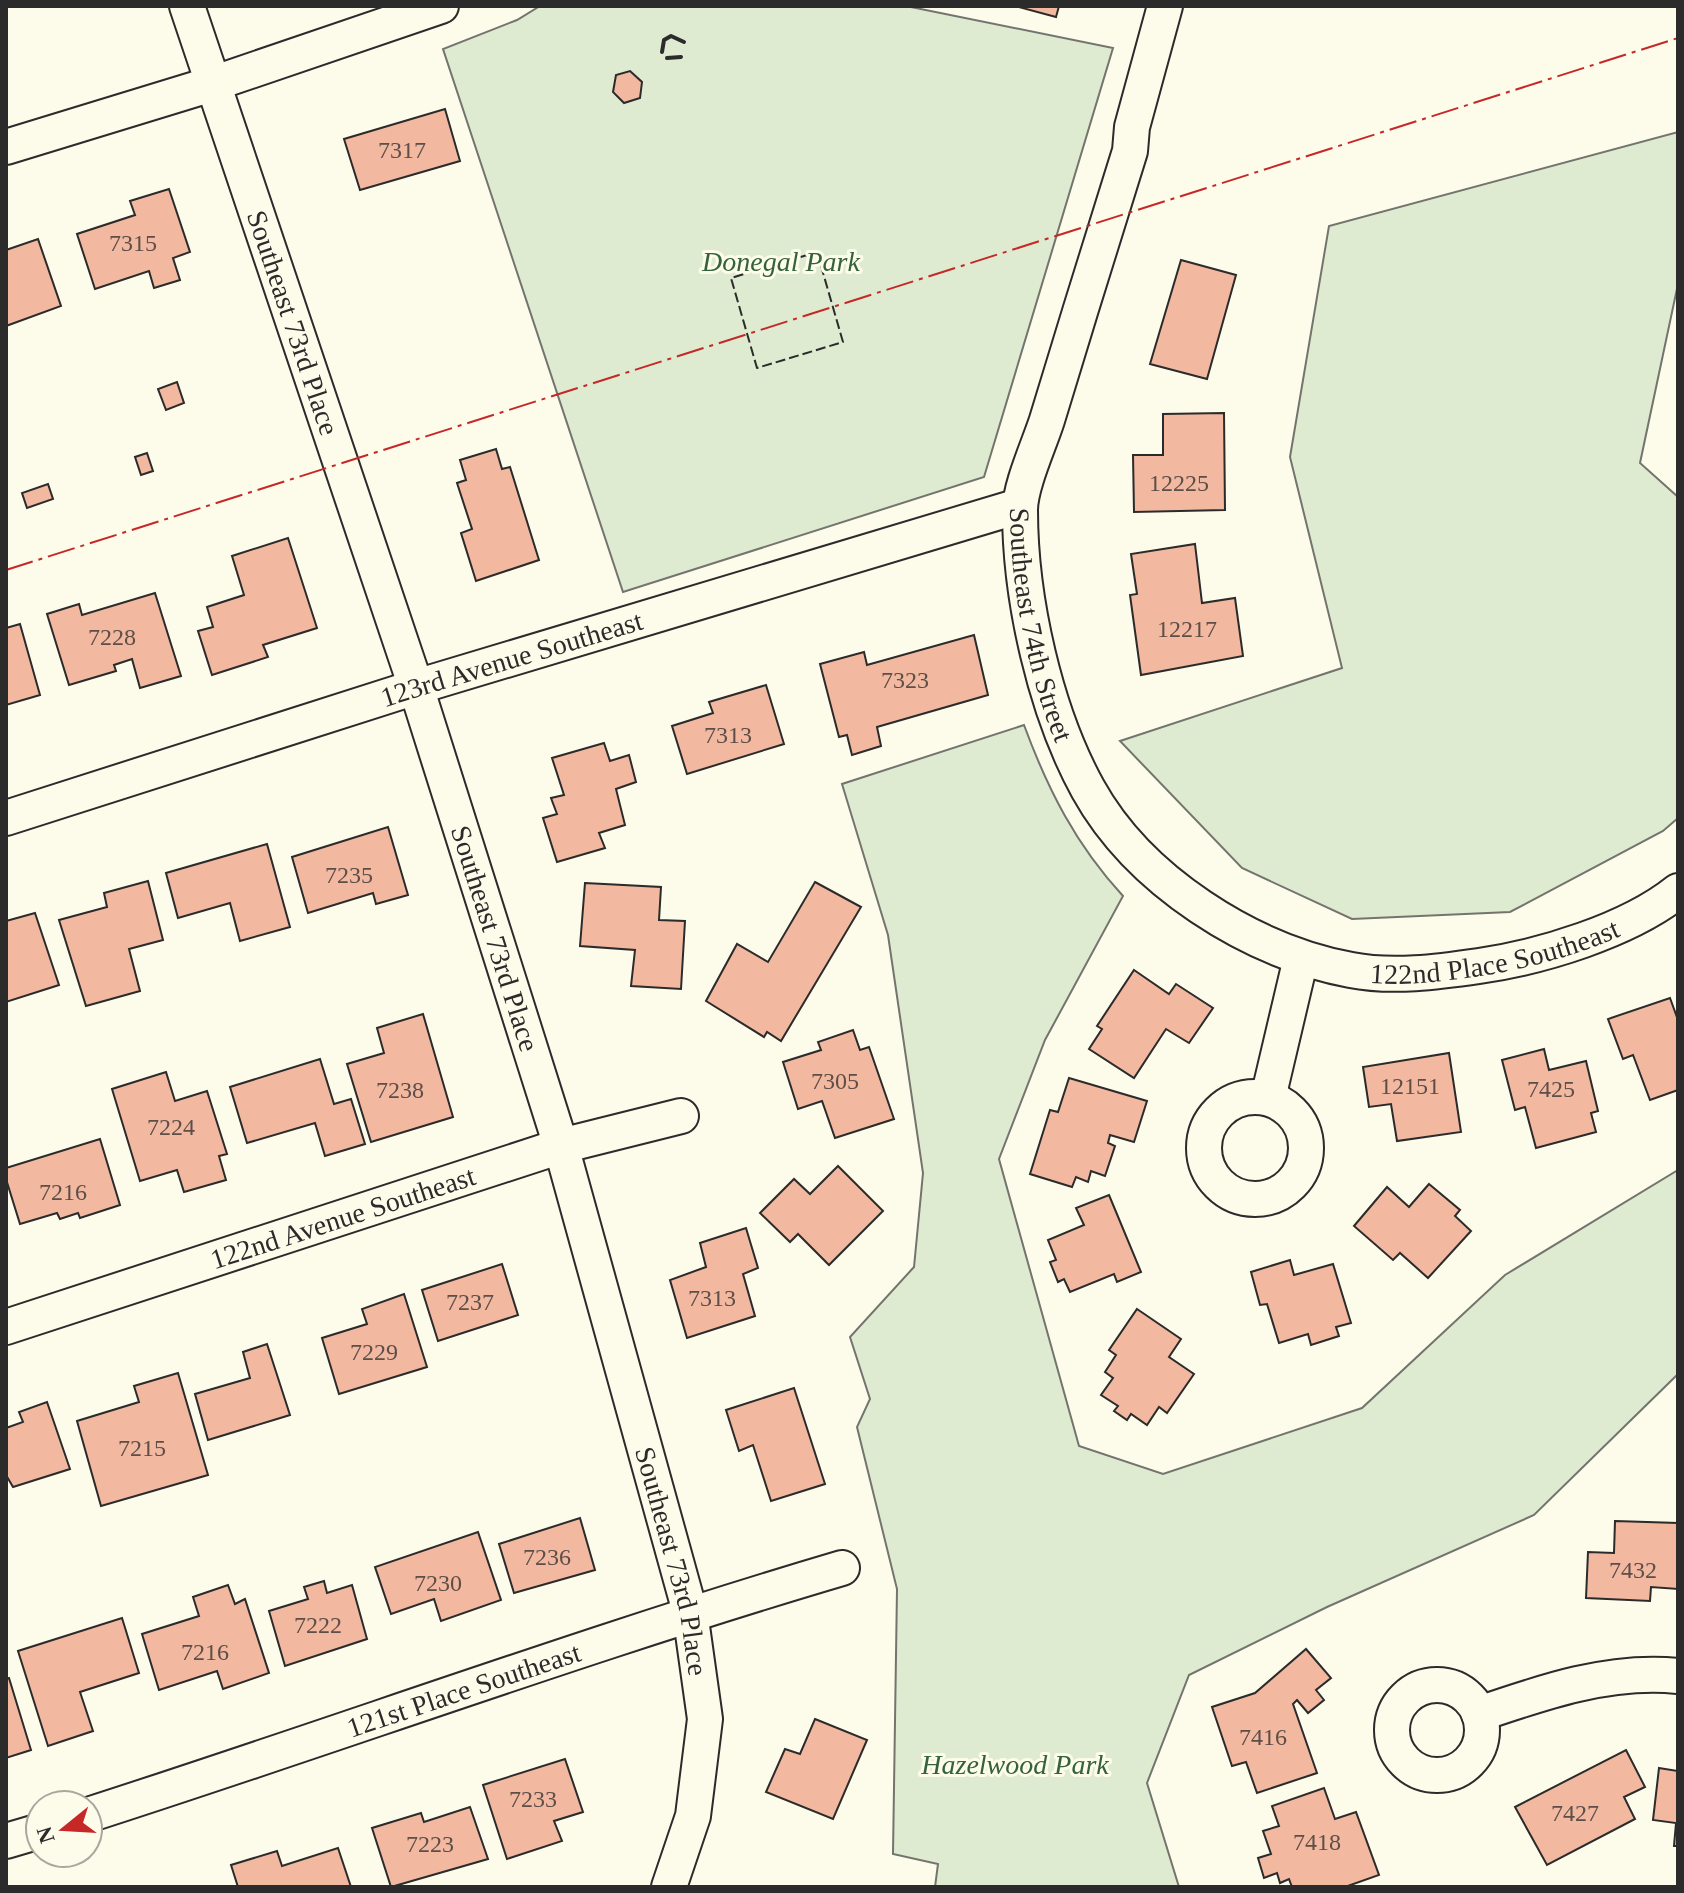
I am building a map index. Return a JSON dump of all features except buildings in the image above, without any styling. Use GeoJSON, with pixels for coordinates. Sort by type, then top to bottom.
{"type":"FeatureCollection","features":[{"type":"Feature","properties":{"kind":"street","name":"Southeast 73rd Place"},"geometry":{"type":"LineString","coordinates":[[187,6],[302,340],[416,687],[561,1146],[690,1612],[705,1719],[693,1816],[669,1887]]}},
{"type":"Feature","properties":{"kind":"street"},"geometry":{"type":"LineString","coordinates":[[6,147],[212,84],[441,6]]}},
{"type":"Feature","properties":{"kind":"street","name":"Southeast 74th Street"},"geometry":{"type":"LineString","coordinates":[[1165,6],[1132,127],[1130,151],[1019,506],[1026,595],[1062,727],[1089,790],[1126,839],[1166,880],[1214,918],[1301,958]]}},
{"type":"Feature","properties":{"kind":"street","name":"123rd Avenue Southeast"},"geometry":{"type":"LineString","coordinates":[[6,818],[416,687],[1019,506]]}},
{"type":"Feature","properties":{"kind":"street","name":"122nd Place Southeast"},"geometry":{"type":"LineString","coordinates":[[1301,958],[1355,971],[1436,973],[1504,962],[1616,926],[1678,891]]}},
{"type":"Feature","properties":{"kind":"street"},"geometry":{"type":"LineString","coordinates":[[1268,1098],[1301,958]]}},
{"type":"Feature","properties":{"kind":"street","name":"122nd Avenue Southeast"},"geometry":{"type":"LineString","coordinates":[[6,1327],[561,1146],[681,1116]]}},
{"type":"Feature","properties":{"kind":"street","name":"121st Place Southeast"},"geometry":{"type":"LineString","coordinates":[[104,1810],[307,1745],[690,1612],[842,1568]]}},
{"type":"Feature","properties":{"kind":"street"},"geometry":{"type":"LineString","coordinates":[[1479,1714],[1592,1681],[1642,1672],[1678,1676]]}},
{"type":"Feature","properties":{"kind":"green space","name":"Donegal Park"},"geometry":{"type":"Polygon","coordinates":[[[540,6],[906,6],[1113,48],[984,477],[623,592],[443,49],[517,20],[540,6]]]}},
{"type":"Feature","properties":{"kind":"green space"},"geometry":{"type":"Polygon","coordinates":[[[1678,132],[1678,284],[1640,463],[1678,497],[1678,818],[1663,831],[1510,912],[1352,919],[1242,868],[1120,741],[1342,668],[1290,457],[1329,226],[1678,132]]]}},
{"type":"Feature","properties":{"kind":"green space","name":"Hazelwood Park"},"geometry":{"type":"Polygon","coordinates":[[[1024,725],[1043,772],[1077,837],[1123,896],[1045,1040],[999,1159],[1079,1446],[1163,1474],[1362,1408],[1505,1275],[1678,1170],[1678,1374],[1534,1515],[1327,1607],[1189,1675],[1147,1783],[1179,1887],[935,1887],[938,1864],[893,1854],[897,1589],[857,1427],[870,1399],[850,1337],[914,1267],[923,1173],[888,935],[842,784],[1024,725]]]}},
{"type":"Feature","properties":{"kind":"fence"},"geometry":{"type":"LineString","coordinates":[[817,252],[843,342],[757,368],[731,278],[817,252]]}},
{"type":"Feature","properties":{"kind":"wall"},"geometry":{"type":"LineString","coordinates":[[662,52],[664,40],[671,36],[684,42]]}},
{"type":"Feature","properties":{"kind":"wall"},"geometry":{"type":"LineString","coordinates":[[667,58],[681,57]]}},
{"type":"Feature","properties":{"kind":"power"},"geometry":{"type":"LineString","coordinates":[[6,570],[1678,38]]}}]}
